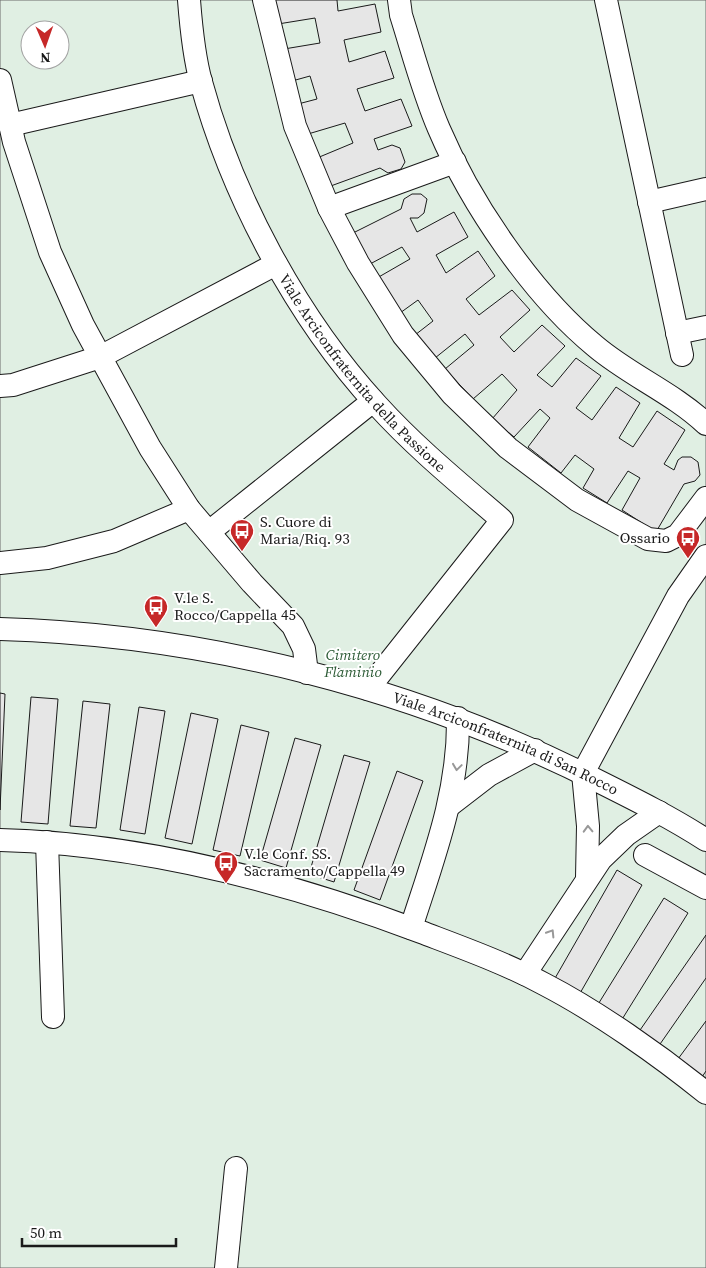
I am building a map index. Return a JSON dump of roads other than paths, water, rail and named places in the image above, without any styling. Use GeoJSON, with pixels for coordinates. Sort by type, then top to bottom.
{"type":"FeatureCollection","features":[{"type":"Feature","properties":{"kind":"lane","name":"Viale Arciconfraternita della Passione"},"geometry":{"type":"LineString","coordinates":[[189,0],[201,81],[236,182],[276,264],[331,350],[372,401],[436,464],[502,520],[368,689]]}},
{"type":"Feature","properties":{"kind":"lane"},"geometry":{"type":"LineString","coordinates":[[264,0],[294,126],[330,208],[358,263],[403,335],[452,394],[508,448],[577,500],[648,539],[666,542],[678,535],[706,498]]}},
{"type":"Feature","properties":{"kind":"lane"},"geometry":{"type":"LineString","coordinates":[[400,0],[400,14],[439,130],[474,200],[522,269],[563,316],[594,346],[676,401],[706,424]]}},
{"type":"Feature","properties":{"kind":"lane"},"geometry":{"type":"LineString","coordinates":[[606,0],[679,344],[706,327]]}},
{"type":"Feature","properties":{"kind":"lane"},"geometry":{"type":"LineString","coordinates":[[0,80],[10,125],[50,252],[100,357],[150,448],[189,509],[293,626],[304,649],[307,673]]}},
{"type":"Feature","properties":{"kind":"lane"},"geometry":{"type":"LineString","coordinates":[[10,125],[201,81]]}},
{"type":"Feature","properties":{"kind":"lane"},"geometry":{"type":"LineString","coordinates":[[330,208],[455,162]]}},
{"type":"Feature","properties":{"kind":"lane"},"geometry":{"type":"LineString","coordinates":[[649,202],[706,189]]}},
{"type":"Feature","properties":{"kind":"lane"},"geometry":{"type":"LineString","coordinates":[[0,386],[13,384],[100,357],[276,264]]}},
{"type":"Feature","properties":{"kind":"lane"},"geometry":{"type":"LineString","coordinates":[[209,532],[372,401]]}},
{"type":"Feature","properties":{"kind":"lane"},"geometry":{"type":"LineString","coordinates":[[0,563],[47,558],[114,541],[189,509]]}},
{"type":"Feature","properties":{"kind":"lane"},"geometry":{"type":"LineString","coordinates":[[587,878],[588,826],[583,773],[678,596],[706,556]]}},
{"type":"Feature","properties":{"kind":"lane","name":"Viale Arciconfraternita di San Rocco"},"geometry":{"type":"LineString","coordinates":[[0,629],[73,632],[149,640],[238,656],[368,689],[458,718],[535,750],[659,812],[706,840]]}},
{"type":"Feature","properties":{"kind":"lane"},"geometry":{"type":"LineString","coordinates":[[411,928],[450,805],[458,757],[458,718]]}},
{"type":"Feature","properties":{"kind":"lane"},"geometry":{"type":"LineString","coordinates":[[450,805],[489,774],[535,750]]}},
{"type":"Feature","properties":{"kind":"lane"},"geometry":{"type":"LineString","coordinates":[[525,974],[587,878],[608,850],[659,812]]}},
{"type":"Feature","properties":{"kind":"lane"},"geometry":{"type":"LineString","coordinates":[[0,840],[47,842],[145,855],[231,872],[291,888],[411,928],[525,974],[576,1003],[706,1093]]}},
{"type":"Feature","properties":{"kind":"lane"},"geometry":{"type":"LineString","coordinates":[[47,842],[53,1017]]}},
{"type":"Feature","properties":{"kind":"lane"},"geometry":{"type":"LineString","coordinates":[[644,855],[706,888]]}},
{"type":"Feature","properties":{"kind":"lane"},"geometry":{"type":"LineString","coordinates":[[226,1268],[236,1168]]}},
{"type":"Feature","properties":{"kind":"place","name":"S. Cuore di Maria/Riq. 93"},"geometry":{"type":"Point","coordinates":[242,552]}},
{"type":"Feature","properties":{"kind":"place","name":"Ossario"},"geometry":{"type":"Point","coordinates":[688,559]}},
{"type":"Feature","properties":{"kind":"place","name":"V.le S. Rocco/Cappella 45"},"geometry":{"type":"Point","coordinates":[156,628]}},
{"type":"Feature","properties":{"kind":"place","name":"V.le Conf. SS. Sacramento/Cappella 49"},"geometry":{"type":"Point","coordinates":[226,884]}},
{"type":"Feature","properties":{"kind":"park label","name":"Cimitero Flaminio"},"geometry":{"type":"Point","coordinates":[353,664]}}]}
